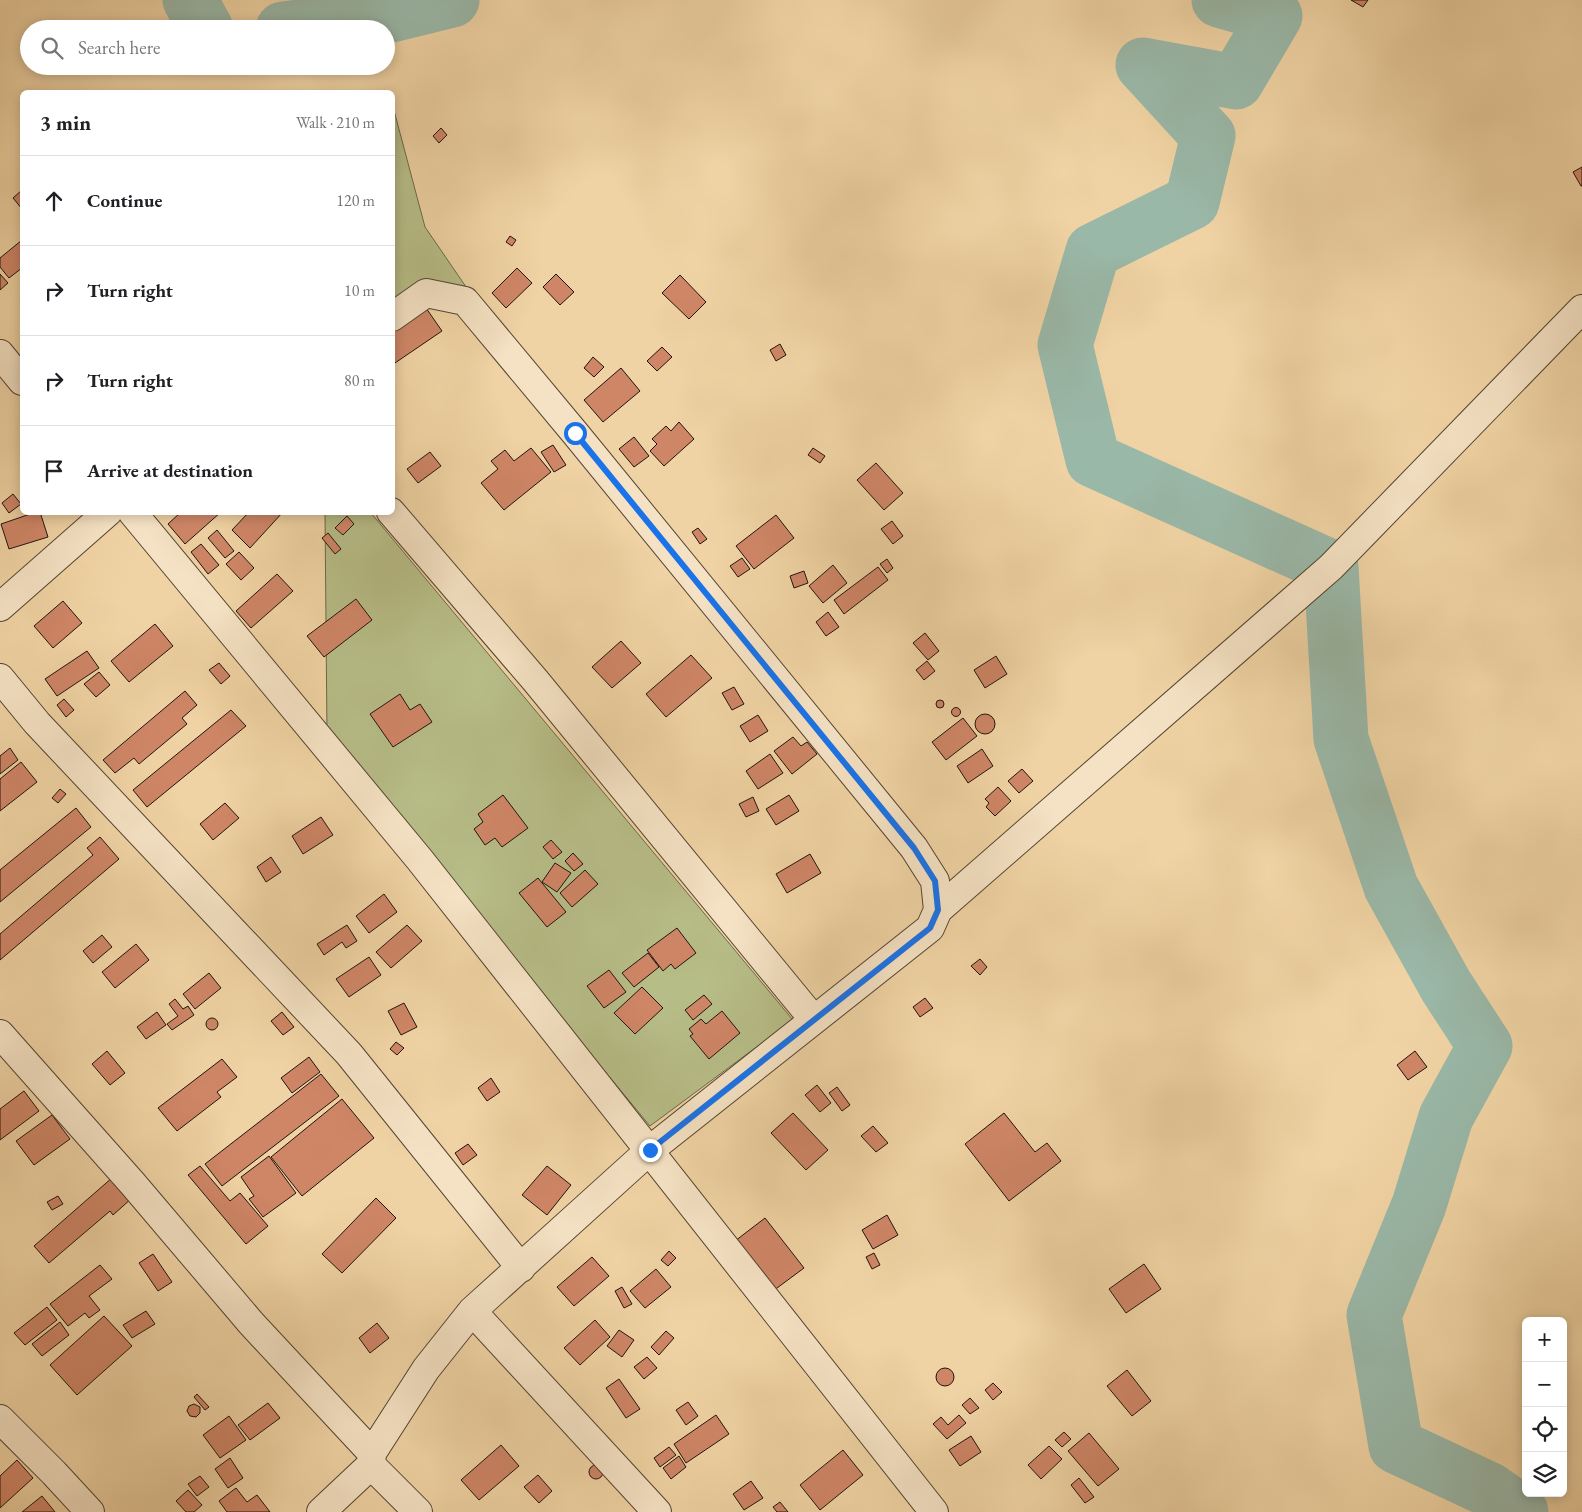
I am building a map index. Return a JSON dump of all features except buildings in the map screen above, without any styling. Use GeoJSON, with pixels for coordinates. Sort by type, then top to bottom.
{"type":"FeatureCollection","features":[{"type":"Feature","properties":{"kind":"street"},"geometry":{"type":"LineString","coordinates":[[395,315],[426,293],[465,301],[563,418],[914,848],[935,881],[938,910]]}},
{"type":"Feature","properties":{"kind":"street"},"geometry":{"type":"LineString","coordinates":[[321,1512],[372,1459],[426,1369],[472,1311],[650,1150],[930,928],[938,910],[1331,566],[1582,309]]}},
{"type":"Feature","properties":{"kind":"street"},"geometry":{"type":"LineString","coordinates":[[0,354],[20,379]]}},
{"type":"Feature","properties":{"kind":"street"},"geometry":{"type":"LineString","coordinates":[[0,607],[105,515]]}},
{"type":"Feature","properties":{"kind":"street"},"geometry":{"type":"LineString","coordinates":[[134,515],[420,860],[650,1150],[926,1509]]}},
{"type":"Feature","properties":{"kind":"street"},"geometry":{"type":"LineString","coordinates":[[394,515],[535,680],[814,1020]]}},
{"type":"Feature","properties":{"kind":"street"},"geometry":{"type":"LineString","coordinates":[[0,678],[37,723],[349,1054],[521,1268]]}},
{"type":"Feature","properties":{"kind":"street"},"geometry":{"type":"LineString","coordinates":[[0,1034],[418,1512]]}},
{"type":"Feature","properties":{"kind":"street"},"geometry":{"type":"LineString","coordinates":[[472,1311],[657,1512]]}},
{"type":"Feature","properties":{"kind":"street"},"geometry":{"type":"LineString","coordinates":[[0,1419],[90,1512]]}},
{"type":"Feature","properties":{"kind":"green space"},"geometry":{"type":"Polygon","coordinates":[[[395,114],[425,227],[475,300],[395,311],[395,114]]]}},
{"type":"Feature","properties":{"kind":"green space"},"geometry":{"type":"Polygon","coordinates":[[[325,515],[373,515],[793,1020],[650,1126],[327,735],[325,515]]]}},
{"type":"Feature","properties":{"kind":"waterway"},"geometry":{"type":"LineString","coordinates":[[190,0],[201,20]]}},
{"type":"Feature","properties":{"kind":"waterway"},"geometry":{"type":"LineString","coordinates":[[355,20],[387,16],[452,0]]}},
{"type":"Feature","properties":{"kind":"waterway"},"geometry":{"type":"LineString","coordinates":[[1143,65],[1236,82],[1275,16],[1219,0]]}},
{"type":"Feature","properties":{"kind":"waterway"},"geometry":{"type":"LineString","coordinates":[[1143,65],[1208,136],[1192,202],[1093,251],[1065,345],[1093,460],[1331,567],[1341,739],[1391,887],[1446,986],[1485,1046],[1446,1117],[1419,1205],[1374,1315],[1396,1446],[1490,1490],[1521,1512]]}},
{"type":"Feature","properties":{"kind":"route"},"geometry":{"type":"LineString","coordinates":[[575,433],[914,848],[935,881],[938,910],[930,928],[650,1150]]}}]}
